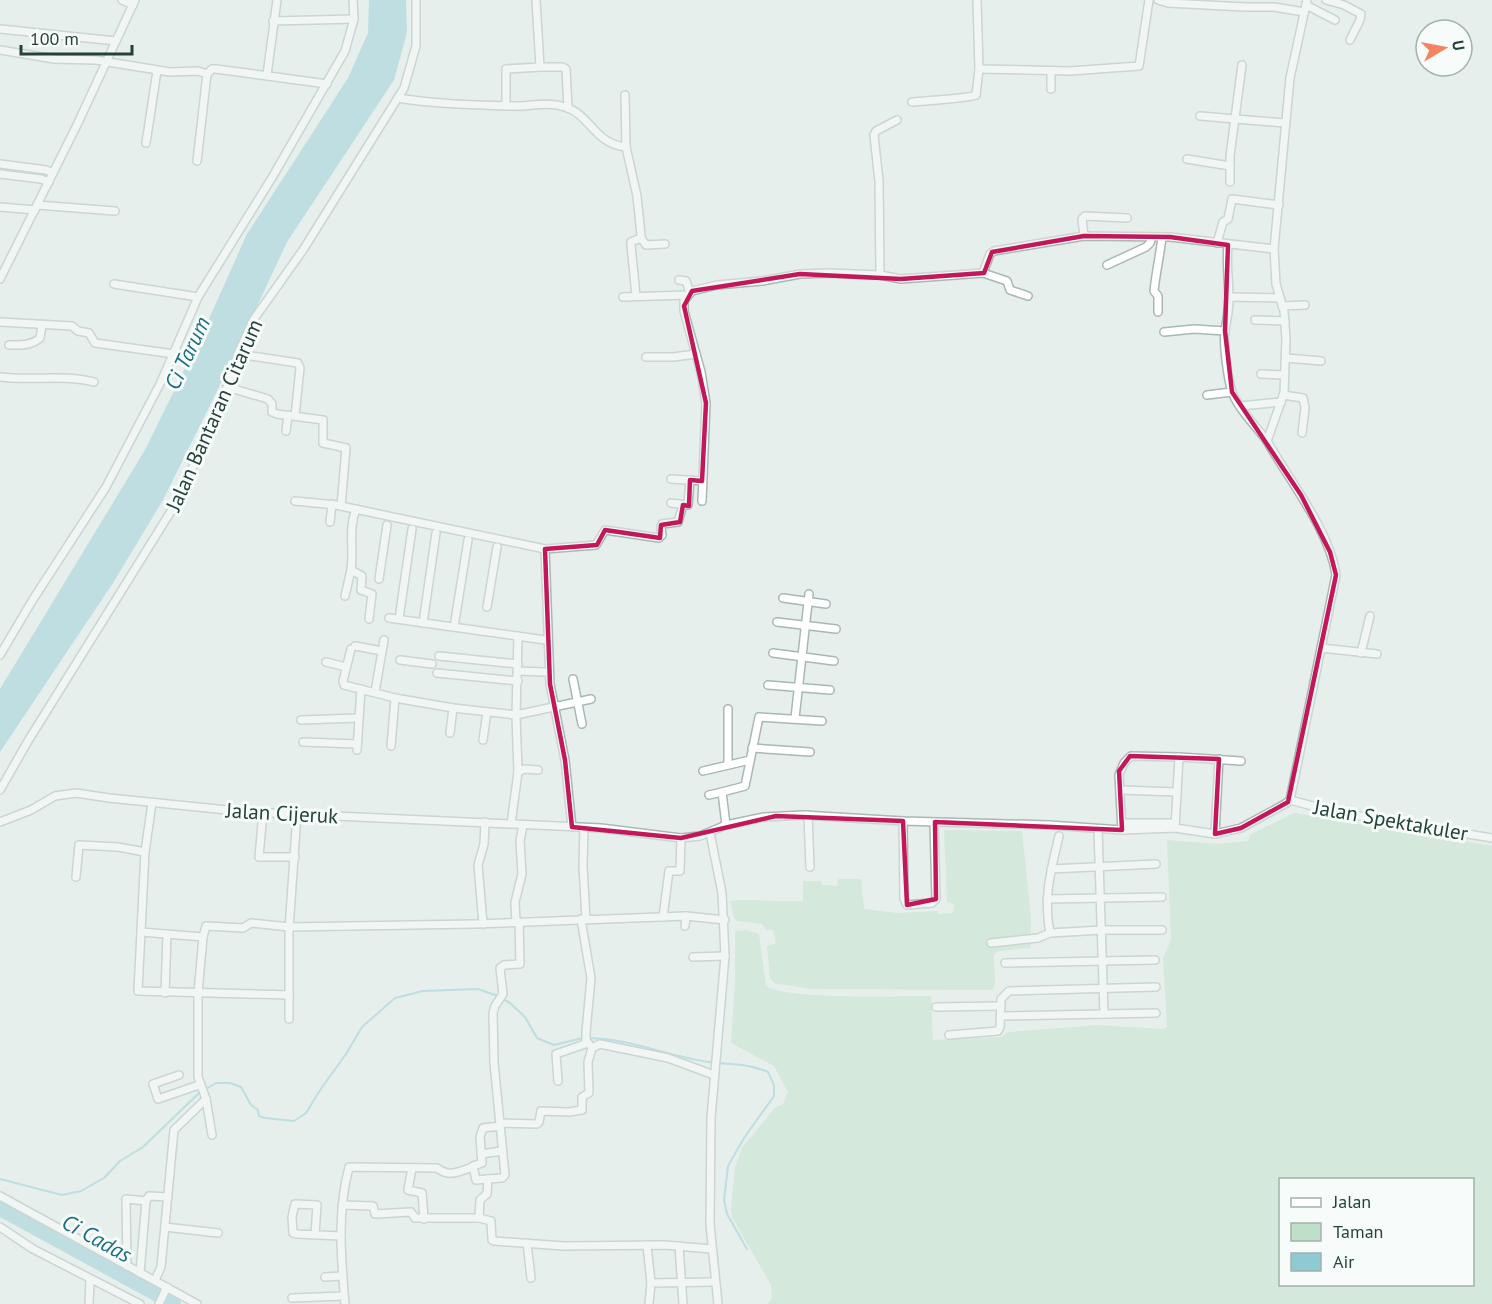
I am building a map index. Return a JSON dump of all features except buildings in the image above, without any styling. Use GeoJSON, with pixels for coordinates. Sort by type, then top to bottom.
{"type":"FeatureCollection","features":[{"type":"Feature","properties":{"kind":"street"},"geometry":{"type":"LineString","coordinates":[[0,279],[134,2],[122,0]]}},
{"type":"Feature","properties":{"kind":"street"},"geometry":{"type":"LineString","coordinates":[[267,75],[277,0]]}},
{"type":"Feature","properties":{"kind":"street"},"geometry":{"type":"LineString","coordinates":[[0,655],[32,601],[106,488],[161,382],[198,297],[256,204],[345,51],[354,20],[353,0]]}},
{"type":"Feature","properties":{"kind":"street","name":"Jalan Bantaran Citarum"},"geometry":{"type":"LineString","coordinates":[[0,790],[178,500],[212,427],[238,354],[254,319],[303,250],[398,98],[411,67],[416,46],[416,0]]}},
{"type":"Feature","properties":{"kind":"street"},"geometry":{"type":"LineString","coordinates":[[536,0],[540,67]]}},
{"type":"Feature","properties":{"kind":"street"},"geometry":{"type":"LineString","coordinates":[[912,102],[974,97],[976,94],[979,69],[977,0]]}},
{"type":"Feature","properties":{"kind":"street"},"geometry":{"type":"LineString","coordinates":[[979,69],[1051,71],[1139,66],[1149,0]]}},
{"type":"Feature","properties":{"kind":"street"},"geometry":{"type":"LineString","coordinates":[[1158,0],[1168,3],[1213,2],[1245,7],[1305,6],[1335,20]]}},
{"type":"Feature","properties":{"kind":"street"},"geometry":{"type":"LineString","coordinates":[[1326,0],[1344,5],[1361,14],[1350,40]]}},
{"type":"Feature","properties":{"kind":"street"},"geometry":{"type":"LineString","coordinates":[[1267,441],[1282,399],[1286,358],[1285,321],[1274,268],[1274,249],[1291,69],[1305,6]]}},
{"type":"Feature","properties":{"kind":"street"},"geometry":{"type":"LineString","coordinates":[[273,21],[354,20]]}},
{"type":"Feature","properties":{"kind":"street"},"geometry":{"type":"LineString","coordinates":[[0,29],[116,41]]}},
{"type":"Feature","properties":{"kind":"street"},"geometry":{"type":"LineString","coordinates":[[0,51],[54,59],[106,61],[157,71],[198,71],[207,74]]}},
{"type":"Feature","properties":{"kind":"street"},"geometry":{"type":"LineString","coordinates":[[1230,182],[1242,65]]}},
{"type":"Feature","properties":{"kind":"street"},"geometry":{"type":"LineString","coordinates":[[506,105],[506,69],[562,67],[566,69],[568,108]]}},
{"type":"Feature","properties":{"kind":"street"},"geometry":{"type":"LineString","coordinates":[[197,161],[207,74],[212,69],[327,84]]}},
{"type":"Feature","properties":{"kind":"street"},"geometry":{"type":"LineString","coordinates":[[146,143],[157,71]]}},
{"type":"Feature","properties":{"kind":"street"},"geometry":{"type":"LineString","coordinates":[[1051,71],[1051,88]]}},
{"type":"Feature","properties":{"kind":"street"},"geometry":{"type":"LineString","coordinates":[[625,95],[626,147],[637,196],[641,238],[646,245],[665,244]]}},
{"type":"Feature","properties":{"kind":"street"},"geometry":{"type":"LineString","coordinates":[[398,98],[444,104],[544,104],[568,108],[579,115],[601,138],[612,144],[626,147]]}},
{"type":"Feature","properties":{"kind":"street"},"geometry":{"type":"LineString","coordinates":[[1200,116],[1285,123]]}},
{"type":"Feature","properties":{"kind":"street"},"geometry":{"type":"LineString","coordinates":[[880,275],[879,181],[874,135],[876,131],[897,120]]}},
{"type":"Feature","properties":{"kind":"street"},"geometry":{"type":"LineString","coordinates":[[1187,159],[1230,166]]}},
{"type":"Feature","properties":{"kind":"street"},"geometry":{"type":"LineString","coordinates":[[0,164],[53,173]]}},
{"type":"Feature","properties":{"kind":"street"},"geometry":{"type":"LineString","coordinates":[[0,174],[40,178],[48,182]]}},
{"type":"Feature","properties":{"kind":"street"},"geometry":{"type":"LineString","coordinates":[[1217,243],[1223,222],[1228,219],[1232,199],[1279,205]]}},
{"type":"Feature","properties":{"kind":"street"},"geometry":{"type":"LineString","coordinates":[[0,207],[115,211]]}},
{"type":"Feature","properties":{"kind":"street"},"geometry":{"type":"LineString","coordinates":[[1084,236],[1082,219],[1085,216],[1126,218]]}},
{"type":"Feature","properties":{"kind":"street"},"geometry":{"type":"LineString","coordinates":[[983,273],[992,252],[1084,236],[1162,237],[1274,249]]}},
{"type":"Feature","properties":{"kind":"street"},"geometry":{"type":"LineString","coordinates":[[1107,265],[1146,247],[1152,237]]}},
{"type":"Feature","properties":{"kind":"street"},"geometry":{"type":"LineString","coordinates":[[1158,312],[1158,296],[1154,291],[1162,237]]}},
{"type":"Feature","properties":{"kind":"street"},"geometry":{"type":"LineString","coordinates":[[636,297],[631,245],[632,242],[641,238]]}},
{"type":"Feature","properties":{"kind":"street"},"geometry":{"type":"LineString","coordinates":[[1219,759],[1215,834],[1240,828],[1290,800],[1336,575],[1335,564],[1301,495],[1267,441],[1232,392],[1226,361],[1225,331],[1229,297],[1228,245]]}},
{"type":"Feature","properties":{"kind":"street"},"geometry":{"type":"LineString","coordinates":[[702,501],[706,403],[684,311],[684,301],[695,289],[800,274],[880,275],[901,279],[983,273],[1004,280],[1010,290],[1028,296]]}},
{"type":"Feature","properties":{"kind":"street"},"geometry":{"type":"LineString","coordinates":[[679,280],[686,281],[689,294]]}},
{"type":"Feature","properties":{"kind":"street"},"geometry":{"type":"LineString","coordinates":[[114,284],[198,297]]}},
{"type":"Feature","properties":{"kind":"street"},"geometry":{"type":"LineString","coordinates":[[623,297],[689,294]]}},
{"type":"Feature","properties":{"kind":"street"},"geometry":{"type":"LineString","coordinates":[[1229,297],[1305,305]]}},
{"type":"Feature","properties":{"kind":"street"},"geometry":{"type":"LineString","coordinates":[[1254,320],[1285,321]]}},
{"type":"Feature","properties":{"kind":"street"},"geometry":{"type":"LineString","coordinates":[[0,322],[74,327],[78,331],[89,333],[94,343],[174,354]]}},
{"type":"Feature","properties":{"kind":"street"},"geometry":{"type":"LineString","coordinates":[[9,345],[36,341],[40,338],[42,325]]}},
{"type":"Feature","properties":{"kind":"street"},"geometry":{"type":"LineString","coordinates":[[1164,332],[1194,329],[1225,331]]}},
{"type":"Feature","properties":{"kind":"street"},"geometry":{"type":"LineString","coordinates":[[238,354],[298,363],[300,368],[292,415],[286,431]]}},
{"type":"Feature","properties":{"kind":"street"},"geometry":{"type":"LineString","coordinates":[[646,357],[696,354]]}},
{"type":"Feature","properties":{"kind":"street"},"geometry":{"type":"LineString","coordinates":[[1286,358],[1322,361]]}},
{"type":"Feature","properties":{"kind":"street"},"geometry":{"type":"LineString","coordinates":[[1261,374],[1284,375]]}},
{"type":"Feature","properties":{"kind":"street"},"geometry":{"type":"LineString","coordinates":[[0,377],[34,379],[72,377],[94,382]]}},
{"type":"Feature","properties":{"kind":"street"},"geometry":{"type":"LineString","coordinates":[[227,387],[268,399],[272,402],[272,412],[322,419],[324,423],[323,443],[345,448],[345,478],[341,506]]}},
{"type":"Feature","properties":{"kind":"street"},"geometry":{"type":"LineString","coordinates":[[1207,394],[1232,392]]}},
{"type":"Feature","properties":{"kind":"street"},"geometry":{"type":"LineString","coordinates":[[1240,406],[1303,398],[1305,408],[1302,433]]}},
{"type":"Feature","properties":{"kind":"street"},"geometry":{"type":"LineString","coordinates":[[671,479],[702,481]]}},
{"type":"Feature","properties":{"kind":"street"},"geometry":{"type":"LineString","coordinates":[[671,503],[683,505],[689,503],[690,480]]}},
{"type":"Feature","properties":{"kind":"street"},"geometry":{"type":"LineString","coordinates":[[295,501],[332,504],[545,549],[592,546],[597,543],[605,530],[659,538],[662,535],[661,525],[678,522],[683,505]]}},
{"type":"Feature","properties":{"kind":"street"},"geometry":{"type":"LineString","coordinates":[[330,522],[332,504]]}},
{"type":"Feature","properties":{"kind":"street"},"geometry":{"type":"LineString","coordinates":[[345,596],[351,570],[351,524],[356,509]]}},
{"type":"Feature","properties":{"kind":"street"},"geometry":{"type":"LineString","coordinates":[[379,579],[387,525]]}},
{"type":"Feature","properties":{"kind":"street"},"geometry":{"type":"LineString","coordinates":[[399,619],[412,529]]}},
{"type":"Feature","properties":{"kind":"street"},"geometry":{"type":"LineString","coordinates":[[423,622],[436,533]]}},
{"type":"Feature","properties":{"kind":"street"},"geometry":{"type":"LineString","coordinates":[[454,627],[468,540]]}},
{"type":"Feature","properties":{"kind":"street"},"geometry":{"type":"LineString","coordinates":[[487,607],[497,547]]}},
{"type":"Feature","properties":{"kind":"street"},"geometry":{"type":"LineString","coordinates":[[545,549],[549,674],[565,760],[572,827]]}},
{"type":"Feature","properties":{"kind":"street"},"geometry":{"type":"LineString","coordinates":[[351,570],[362,576],[360,590]]}},
{"type":"Feature","properties":{"kind":"street"},"geometry":{"type":"LineString","coordinates":[[347,586],[372,594],[369,619]]}},
{"type":"Feature","properties":{"kind":"street"},"geometry":{"type":"LineString","coordinates":[[795,718],[809,597]]}},
{"type":"Feature","properties":{"kind":"street"},"geometry":{"type":"LineString","coordinates":[[783,598],[809,597],[826,604]]}},
{"type":"Feature","properties":{"kind":"street"},"geometry":{"type":"LineString","coordinates":[[1361,653],[1370,616]]}},
{"type":"Feature","properties":{"kind":"street"},"geometry":{"type":"LineString","coordinates":[[389,618],[545,640]]}},
{"type":"Feature","properties":{"kind":"street"},"geometry":{"type":"LineString","coordinates":[[777,622],[836,629]]}},
{"type":"Feature","properties":{"kind":"street"},"geometry":{"type":"LineString","coordinates":[[511,824],[518,772],[516,715],[518,636]]}},
{"type":"Feature","properties":{"kind":"street"},"geometry":{"type":"LineString","coordinates":[[375,692],[384,640]]}},
{"type":"Feature","properties":{"kind":"street"},"geometry":{"type":"LineString","coordinates":[[382,651],[353,647],[346,667],[344,685],[395,698],[453,708],[516,715],[554,705],[591,699]]}},
{"type":"Feature","properties":{"kind":"street"},"geometry":{"type":"LineString","coordinates":[[1321,648],[1377,654]]}},
{"type":"Feature","properties":{"kind":"street"},"geometry":{"type":"LineString","coordinates":[[773,653],[834,661]]}},
{"type":"Feature","properties":{"kind":"street"},"geometry":{"type":"LineString","coordinates":[[439,656],[544,672]]}},
{"type":"Feature","properties":{"kind":"street"},"geometry":{"type":"LineString","coordinates":[[400,660],[432,664]]}},
{"type":"Feature","properties":{"kind":"street"},"geometry":{"type":"LineString","coordinates":[[326,662],[346,667]]}},
{"type":"Feature","properties":{"kind":"street"},"geometry":{"type":"LineString","coordinates":[[437,672],[518,681]]}},
{"type":"Feature","properties":{"kind":"street"},"geometry":{"type":"LineString","coordinates":[[573,680],[582,724]]}},
{"type":"Feature","properties":{"kind":"street"},"geometry":{"type":"LineString","coordinates":[[768,685],[830,690]]}},
{"type":"Feature","properties":{"kind":"street"},"geometry":{"type":"LineString","coordinates":[[303,742],[357,747],[361,689]]}},
{"type":"Feature","properties":{"kind":"street"},"geometry":{"type":"LineString","coordinates":[[391,746],[395,698]]}},
{"type":"Feature","properties":{"kind":"street"},"geometry":{"type":"LineString","coordinates":[[450,733],[453,708]]}},
{"type":"Feature","properties":{"kind":"street"},"geometry":{"type":"LineString","coordinates":[[728,709],[728,765]]}},
{"type":"Feature","properties":{"kind":"street"},"geometry":{"type":"LineString","coordinates":[[483,740],[487,712]]}},
{"type":"Feature","properties":{"kind":"street"},"geometry":{"type":"LineString","coordinates":[[709,795],[743,788],[759,717],[822,721]]}},
{"type":"Feature","properties":{"kind":"street"},"geometry":{"type":"LineString","coordinates":[[301,720],[358,718]]}},
{"type":"Feature","properties":{"kind":"street"},"geometry":{"type":"LineString","coordinates":[[752,748],[810,752]]}},
{"type":"Feature","properties":{"kind":"street"},"geometry":{"type":"LineString","coordinates":[[1122,827],[1119,771],[1129,757],[1241,761]]}},
{"type":"Feature","properties":{"kind":"street"},"geometry":{"type":"LineString","coordinates":[[1175,825],[1179,757]]}},
{"type":"Feature","properties":{"kind":"street"},"geometry":{"type":"LineString","coordinates":[[703,771],[750,760]]}},
{"type":"Feature","properties":{"kind":"street"},"geometry":{"type":"LineString","coordinates":[[518,772],[524,769],[538,770]]}},
{"type":"Feature","properties":{"kind":"street"},"geometry":{"type":"LineString","coordinates":[[1121,790],[1177,792]]}},
{"type":"Feature","properties":{"kind":"street"},"geometry":{"type":"LineString","coordinates":[[722,792],[726,825]]}},
{"type":"Feature","properties":{"kind":"street","name":"Jalan Cijeruk"},"geometry":{"type":"LineString","coordinates":[[0,822],[31,810],[56,796],[69,793],[263,812],[572,827],[630,831],[681,838],[710,833],[726,825],[776,816],[808,815],[1098,829],[1175,825],[1215,834]]}},
{"type":"Feature","properties":{"kind":"street","name":"Jalan Spektakuler"},"geometry":{"type":"LineString","coordinates":[[1290,800],[1331,811],[1492,838]]}},
{"type":"Feature","properties":{"kind":"street"},"geometry":{"type":"LineString","coordinates":[[152,802],[146,852],[138,991],[289,995]]}},
{"type":"Feature","properties":{"kind":"street"},"geometry":{"type":"LineString","coordinates":[[263,812],[259,857],[295,857]]}},
{"type":"Feature","properties":{"kind":"street"},"geometry":{"type":"LineString","coordinates":[[289,1019],[290,927],[297,814]]}},
{"type":"Feature","properties":{"kind":"street"},"geometry":{"type":"LineString","coordinates":[[808,815],[810,867]]}},
{"type":"Feature","properties":{"kind":"street"},"geometry":{"type":"LineString","coordinates":[[903,821],[904,899],[907,905],[932,903],[936,899],[934,822]]}},
{"type":"Feature","properties":{"kind":"street"},"geometry":{"type":"LineString","coordinates":[[483,924],[478,865],[484,844],[485,822]]}},
{"type":"Feature","properties":{"kind":"street"},"geometry":{"type":"LineString","coordinates":[[473,1167],[475,1180],[504,1176],[494,1063],[493,1013],[500,999],[500,968],[504,965],[520,964],[515,902],[522,873],[520,841],[523,825]]}},
{"type":"Feature","properties":{"kind":"street"},"geometry":{"type":"LineString","coordinates":[[292,1298],[345,1300],[341,1236],[342,1205],[349,1167],[437,1168],[448,1174],[464,1172],[482,1164],[480,1137],[482,1129],[501,1125],[537,1124],[541,1111],[582,1110],[582,1097],[589,1093],[588,1041],[591,978],[583,919],[585,828]]}},
{"type":"Feature","properties":{"kind":"street"},"geometry":{"type":"LineString","coordinates":[[1098,829],[1104,1014]]}},
{"type":"Feature","properties":{"kind":"street"},"geometry":{"type":"LineString","coordinates":[[710,833],[718,867],[725,956],[718,1058],[711,1118],[711,1249],[717,1304]]}},
{"type":"Feature","properties":{"kind":"street"},"geometry":{"type":"LineString","coordinates":[[1050,933],[1047,899],[1059,836]]}},
{"type":"Feature","properties":{"kind":"street"},"geometry":{"type":"LineString","coordinates":[[663,917],[669,871],[680,871],[681,838]]}},
{"type":"Feature","properties":{"kind":"street"},"geometry":{"type":"LineString","coordinates":[[76,877],[78,848],[82,844],[146,852]]}},
{"type":"Feature","properties":{"kind":"street"},"geometry":{"type":"LineString","coordinates":[[1051,869],[1156,864]]}},
{"type":"Feature","properties":{"kind":"street"},"geometry":{"type":"LineString","coordinates":[[1047,899],[1162,897]]}},
{"type":"Feature","properties":{"kind":"street"},"geometry":{"type":"LineString","coordinates":[[212,1135],[205,1098],[200,1086],[198,993],[204,928],[207,926],[243,928],[251,923],[290,927],[483,924],[686,916],[724,921]]}},
{"type":"Feature","properties":{"kind":"street"},"geometry":{"type":"LineString","coordinates":[[685,926],[686,916]]}},
{"type":"Feature","properties":{"kind":"street"},"geometry":{"type":"LineString","coordinates":[[992,943],[1038,938],[1050,933],[1162,930]]}},
{"type":"Feature","properties":{"kind":"street"},"geometry":{"type":"LineString","coordinates":[[141,932],[203,937]]}},
{"type":"Feature","properties":{"kind":"street"},"geometry":{"type":"LineString","coordinates":[[165,993],[167,934]]}},
{"type":"Feature","properties":{"kind":"street"},"geometry":{"type":"LineString","coordinates":[[693,957],[725,956]]}},
{"type":"Feature","properties":{"kind":"street"},"geometry":{"type":"LineString","coordinates":[[1005,963],[1155,960]]}},
{"type":"Feature","properties":{"kind":"street"},"geometry":{"type":"LineString","coordinates":[[949,1035],[996,1032],[1000,1027],[1003,996],[1009,991],[1156,987]]}},
{"type":"Feature","properties":{"kind":"street"},"geometry":{"type":"LineString","coordinates":[[936,1007],[1001,1006]]}},
{"type":"Feature","properties":{"kind":"street"},"geometry":{"type":"LineString","coordinates":[[1001,1016],[1156,1013]]}},
{"type":"Feature","properties":{"kind":"street"},"geometry":{"type":"LineString","coordinates":[[558,1081],[556,1054],[588,1041],[668,1058],[715,1074]]}},
{"type":"Feature","properties":{"kind":"street"},"geometry":{"type":"LineString","coordinates":[[179,1075],[153,1084],[158,1099],[200,1086]]}},
{"type":"Feature","properties":{"kind":"street"},"geometry":{"type":"LineString","coordinates":[[155,1280],[161,1267],[174,1128],[205,1098]]}},
{"type":"Feature","properties":{"kind":"street"},"geometry":{"type":"LineString","coordinates":[[481,1154],[502,1151]]}},
{"type":"Feature","properties":{"kind":"street"},"geometry":{"type":"LineString","coordinates":[[412,1168],[408,1190],[422,1193],[424,1219]]}},
{"type":"Feature","properties":{"kind":"street"},"geometry":{"type":"LineString","coordinates":[[479,1218],[481,1198],[487,1194],[488,1179]]}},
{"type":"Feature","properties":{"kind":"street"},"geometry":{"type":"LineString","coordinates":[[0,1196],[197,1304]]}},
{"type":"Feature","properties":{"kind":"street"},"geometry":{"type":"LineString","coordinates":[[140,1273],[146,1201],[149,1196],[168,1197]]}},
{"type":"Feature","properties":{"kind":"street"},"geometry":{"type":"LineString","coordinates":[[127,1266],[126,1199],[146,1201]]}},
{"type":"Feature","properties":{"kind":"street"},"geometry":{"type":"LineString","coordinates":[[315,1235],[317,1205],[295,1203],[292,1217],[293,1233],[315,1235],[341,1236]]}},
{"type":"Feature","properties":{"kind":"street"},"geometry":{"type":"LineString","coordinates":[[342,1205],[373,1206],[375,1214],[411,1212],[414,1218],[424,1219],[479,1218],[491,1221],[493,1241],[564,1246],[647,1245],[711,1249]]}},
{"type":"Feature","properties":{"kind":"street"},"geometry":{"type":"LineString","coordinates":[[0,1227],[33,1249],[140,1304]]}},
{"type":"Feature","properties":{"kind":"street"},"geometry":{"type":"LineString","coordinates":[[165,1227],[218,1233]]}},
{"type":"Feature","properties":{"kind":"street"},"geometry":{"type":"LineString","coordinates":[[527,1243],[531,1278]]}},
{"type":"Feature","properties":{"kind":"street"},"geometry":{"type":"LineString","coordinates":[[647,1245],[651,1283],[649,1304]]}},
{"type":"Feature","properties":{"kind":"street"},"geometry":{"type":"LineString","coordinates":[[679,1246],[683,1304]]}},
{"type":"Feature","properties":{"kind":"street"},"geometry":{"type":"LineString","coordinates":[[324,1277],[343,1276]]}},
{"type":"Feature","properties":{"kind":"street"},"geometry":{"type":"LineString","coordinates":[[89,1304],[90,1280]]}},
{"type":"Feature","properties":{"kind":"street"},"geometry":{"type":"LineString","coordinates":[[651,1283],[714,1282]]}},
{"type":"Feature","properties":{"kind":"street"},"geometry":{"type":"LineString","coordinates":[[159,1304],[166,1289]]}},
{"type":"Feature","properties":{"kind":"highlighted area"},"geometry":{"type":"Polygon","coordinates":[[[1084,236],[1170,237],[1228,245],[1225,331],[1232,392],[1301,495],[1330,552],[1336,575],[1288,802],[1241,828],[1215,834],[1219,759],[1130,756],[1119,771],[1122,830],[935,822],[936,899],[907,905],[903,821],[776,816],[681,838],[572,827],[565,760],[550,684],[545,549],[597,545],[605,530],[660,538],[661,525],[680,522],[683,505],[689,506],[690,480],[702,481],[706,403],[684,306],[692,291],[800,274],[901,279],[974,275],[984,273],[992,252],[1019,246],[1084,236]]]}},
{"type":"Feature","properties":{"kind":"green space"},"geometry":{"type":"Polygon","coordinates":[[[1294,813],[1492,846],[1492,1304],[767,1304],[772,1299],[771,1285],[732,1217],[735,1167],[742,1148],[775,1108],[783,1104],[788,1092],[774,1066],[731,1043],[735,983],[735,931],[747,930],[759,934],[766,986],[778,990],[819,995],[931,996],[933,1040],[1000,1037],[1010,1032],[1098,1025],[1163,1029],[1167,1027],[1163,958],[1171,940],[1167,840],[1217,844],[1248,841],[1251,834],[1294,813]]]}},
{"type":"Feature","properties":{"kind":"green space"},"geometry":{"type":"Polygon","coordinates":[[[944,830],[1022,831],[1031,917],[1031,944],[1030,948],[998,951],[994,954],[995,982],[992,990],[812,989],[774,983],[770,978],[767,946],[776,943],[773,930],[766,930],[762,924],[737,921],[734,918],[730,901],[803,901],[803,881],[821,881],[822,885],[837,886],[838,879],[861,879],[864,909],[897,913],[937,911],[939,914],[953,913],[954,904],[947,902],[944,830]]]}},
{"type":"Feature","properties":{"kind":"water"},"geometry":{"type":"Polygon","coordinates":[[[369,0],[406,0],[407,32],[394,80],[287,242],[163,500],[113,583],[0,752],[0,689],[145,450],[204,330],[247,234],[348,78],[368,33],[369,0]]]}},
{"type":"Feature","properties":{"kind":"waterway"},"geometry":{"type":"LineString","coordinates":[[0,1179],[62,1195],[81,1191],[104,1178],[120,1161],[143,1147],[199,1093],[216,1083],[230,1083],[241,1087],[251,1105],[258,1110],[259,1116],[294,1121],[306,1113],[362,1027],[395,998],[423,991],[478,989],[510,1003],[525,1017],[537,1038],[554,1045],[583,1038]]}},
{"type":"Feature","properties":{"kind":"waterway"},"geometry":{"type":"LineString","coordinates":[[589,1038],[619,1041],[694,1059],[746,1066],[768,1072],[774,1085],[774,1096],[744,1138],[728,1166],[724,1200],[727,1214],[747,1249]]}},
{"type":"Feature","properties":{"kind":"waterway","name":"Ci Cadas"},"geometry":{"type":"LineString","coordinates":[[0,1209],[174,1304]]}},
{"type":"Feature","properties":{"kind":"water label","name":"Ci Tarum"},"geometry":{"type":"Point","coordinates":[187,353]}}]}
